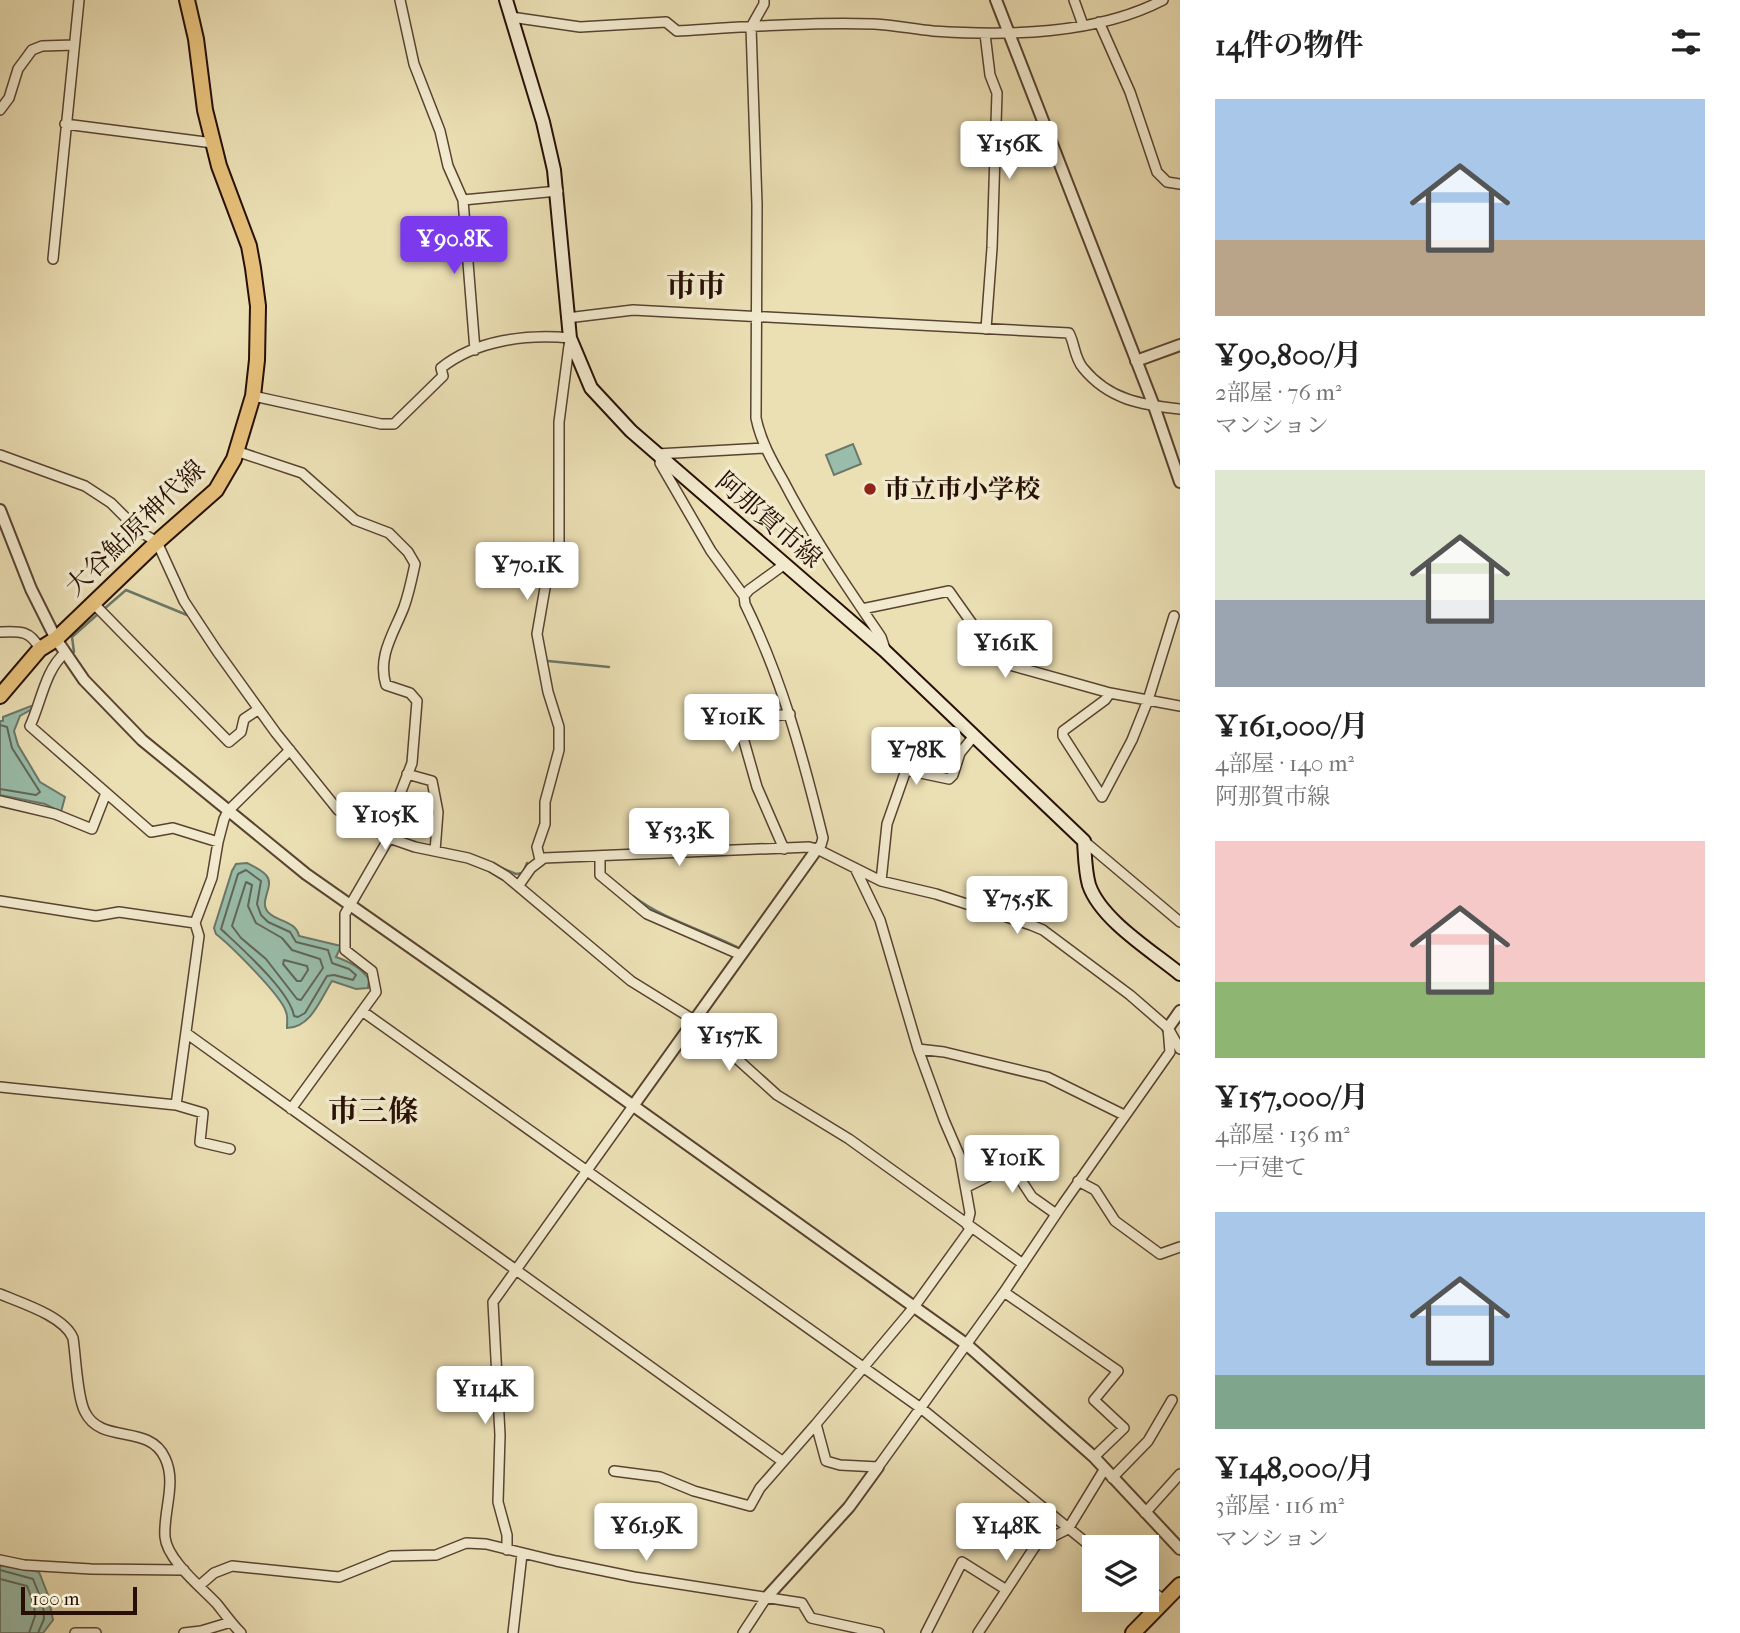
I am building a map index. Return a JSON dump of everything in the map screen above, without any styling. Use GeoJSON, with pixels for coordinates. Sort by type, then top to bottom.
{"type":"FeatureCollection","features":[{"type":"Feature","properties":{"kind":"main road","name":"大谷鮎原神代線"},"geometry":{"type":"LineString","coordinates":[[0,696],[40,649],[56,639],[157,542],[216,490],[234,459],[253,396],[258,306],[253,268],[249,246],[213,143],[187,0]]}},
{"type":"Feature","properties":{"kind":"main road","name":"阿那賀市線"},"geometry":{"type":"LineString","coordinates":[[506,0],[543,122],[558,191],[570,338],[591,388],[631,431],[885,651],[1084,841]]}},
{"type":"Feature","properties":{"kind":"main road"},"geometry":{"type":"LineString","coordinates":[[1084,841],[1088,883],[1095,898],[1119,924],[1180,974]]}},
{"type":"Feature","properties":{"kind":"main road"},"geometry":{"type":"LineString","coordinates":[[1133,1633],[1180,1585]]}},
{"type":"Feature","properties":{"kind":"street"},"geometry":{"type":"LineString","coordinates":[[53,258],[79,0]]}},
{"type":"Feature","properties":{"kind":"street"},"geometry":{"type":"LineString","coordinates":[[400,0],[414,64],[440,131],[448,166],[463,200],[475,350]]}},
{"type":"Feature","properties":{"kind":"street"},"geometry":{"type":"LineString","coordinates":[[764,0],[751,27],[758,317],[756,418],[765,448],[809,529],[881,637],[885,651]]}},
{"type":"Feature","properties":{"kind":"street"},"geometry":{"type":"LineString","coordinates":[[996,0],[1154,406],[1180,482]]}},
{"type":"Feature","properties":{"kind":"street"},"geometry":{"type":"LineString","coordinates":[[1074,0],[1083,25]]}},
{"type":"Feature","properties":{"kind":"street"},"geometry":{"type":"LineString","coordinates":[[511,17],[580,27],[666,22],[677,31],[876,24],[985,34],[1042,31],[1099,22],[1163,0]]}},
{"type":"Feature","properties":{"kind":"street"},"geometry":{"type":"LineString","coordinates":[[1099,22],[1130,92],[1157,172],[1167,182],[1180,184]]}},
{"type":"Feature","properties":{"kind":"street"},"geometry":{"type":"LineString","coordinates":[[985,34],[990,75],[996,93],[992,248],[986,329]]}},
{"type":"Feature","properties":{"kind":"street"},"geometry":{"type":"LineString","coordinates":[[0,110],[9,98],[18,69],[32,50],[42,46],[74,45]]}},
{"type":"Feature","properties":{"kind":"street"},"geometry":{"type":"LineString","coordinates":[[65,124],[213,143]]}},
{"type":"Feature","properties":{"kind":"street"},"geometry":{"type":"LineString","coordinates":[[463,200],[558,191]]}},
{"type":"Feature","properties":{"kind":"street"},"geometry":{"type":"LineString","coordinates":[[567,318],[621,310],[1069,333],[1083,368],[1113,394],[1135,403],[1180,409]]}},
{"type":"Feature","properties":{"kind":"street"},"geometry":{"type":"LineString","coordinates":[[253,396],[381,424],[394,424],[443,376],[441,368],[452,359],[524,336],[570,338],[559,422],[559,545],[545,588],[537,634],[548,692],[559,727],[559,750],[545,802],[545,824],[537,847],[540,860]]}},
{"type":"Feature","properties":{"kind":"street"},"geometry":{"type":"LineString","coordinates":[[1136,361],[1180,345]]}},
{"type":"Feature","properties":{"kind":"street"},"geometry":{"type":"LineString","coordinates":[[507,1549],[508,1535],[498,1502],[500,1435],[493,1302],[824,838],[790,714],[744,596],[711,551],[660,463],[659,455],[765,448]]}},
{"type":"Feature","properties":{"kind":"street"},"geometry":{"type":"LineString","coordinates":[[236,451],[302,473],[355,520],[389,533],[408,552],[415,564],[407,600],[383,655],[382,671],[386,685],[410,693],[417,701],[412,763],[386,837],[345,914],[345,950],[372,971],[376,992],[291,1109]]}},
{"type":"Feature","properties":{"kind":"street"},"geometry":{"type":"LineString","coordinates":[[0,455],[85,486],[111,503],[139,531],[157,542],[192,613],[241,687],[338,810],[386,837],[415,848],[491,867],[519,885],[631,981],[694,1020],[777,1095],[849,1139],[1023,1264]]}},
{"type":"Feature","properties":{"kind":"street"},"geometry":{"type":"LineString","coordinates":[[0,510],[31,589],[56,639],[83,680],[133,731],[306,874],[966,1344],[1094,1457],[1180,1549]]}},
{"type":"Feature","properties":{"kind":"street"},"geometry":{"type":"LineString","coordinates":[[744,596],[785,564]]}},
{"type":"Feature","properties":{"kind":"street"},"geometry":{"type":"LineString","coordinates":[[862,609],[948,591],[995,656],[1006,664],[1110,694],[1180,706]]}},
{"type":"Feature","properties":{"kind":"street"},"geometry":{"type":"LineString","coordinates":[[93,603],[229,742],[241,732],[244,719],[259,709]]}},
{"type":"Feature","properties":{"kind":"street"},"geometry":{"type":"LineString","coordinates":[[1110,694],[1063,731],[1063,736],[1102,797],[1132,740],[1149,700],[1174,616]]}},
{"type":"Feature","properties":{"kind":"street"},"geometry":{"type":"LineString","coordinates":[[0,632],[18,631],[34,637],[40,649]]}},
{"type":"Feature","properties":{"kind":"street"},"geometry":{"type":"LineString","coordinates":[[65,653],[58,660],[30,726],[150,832],[173,828],[218,842]]}},
{"type":"Feature","properties":{"kind":"street"},"geometry":{"type":"LineString","coordinates":[[784,849],[757,787],[738,720],[790,714]]}},
{"type":"Feature","properties":{"kind":"street"},"geometry":{"type":"LineString","coordinates":[[881,881],[887,824],[906,770],[949,779],[953,775],[960,753],[974,736]]}},
{"type":"Feature","properties":{"kind":"street"},"geometry":{"type":"LineString","coordinates":[[176,1105],[199,936],[195,923],[212,878],[224,819],[228,811],[290,750]]}},
{"type":"Feature","properties":{"kind":"street"},"geometry":{"type":"LineString","coordinates":[[407,774],[432,781],[438,812],[435,851]]}},
{"type":"Feature","properties":{"kind":"street"},"geometry":{"type":"LineString","coordinates":[[0,801],[55,814],[92,829],[106,793]]}},
{"type":"Feature","properties":{"kind":"street"},"geometry":{"type":"LineString","coordinates":[[1084,841],[1180,922]]}},
{"type":"Feature","properties":{"kind":"street"},"geometry":{"type":"LineString","coordinates":[[519,885],[540,860],[817,849],[881,881],[936,894],[1031,925],[1077,955],[1168,1028],[1180,1049]]}},
{"type":"Feature","properties":{"kind":"street"},"geometry":{"type":"LineString","coordinates":[[600,857],[600,875],[647,914],[741,955]]}},
{"type":"Feature","properties":{"kind":"street"},"geometry":{"type":"LineString","coordinates":[[614,1471],[660,1477],[750,1506],[760,1488],[782,1461],[914,1307],[969,1227],[967,1187],[960,1157],[918,1049],[880,920],[855,868]]}},
{"type":"Feature","properties":{"kind":"street"},"geometry":{"type":"LineString","coordinates":[[0,901],[96,916],[119,912],[195,923]]}},
{"type":"Feature","properties":{"kind":"street"},"geometry":{"type":"LineString","coordinates":[[362,1011],[922,1409],[1082,1540]]}},
{"type":"Feature","properties":{"kind":"street"},"geometry":{"type":"LineString","coordinates":[[743,1633],[766,1598],[849,1507],[922,1409],[1170,1052],[1168,1028],[1180,1011]]}},
{"type":"Feature","properties":{"kind":"street"},"geometry":{"type":"LineString","coordinates":[[186,1033],[782,1461]]}},
{"type":"Feature","properties":{"kind":"street"},"geometry":{"type":"LineString","coordinates":[[918,1049],[944,1052],[1047,1077],[1124,1115]]}},
{"type":"Feature","properties":{"kind":"street"},"geometry":{"type":"LineString","coordinates":[[0,1087],[176,1105],[203,1113],[200,1142],[230,1149]]}},
{"type":"Feature","properties":{"kind":"street"},"geometry":{"type":"LineString","coordinates":[[967,1187],[1011,1165],[1032,1197],[1056,1214]]}},
{"type":"Feature","properties":{"kind":"street"},"geometry":{"type":"LineString","coordinates":[[1078,1181],[1095,1190],[1115,1221],[1160,1254],[1180,1247]]}},
{"type":"Feature","properties":{"kind":"street"},"geometry":{"type":"LineString","coordinates":[[1004,1292],[1118,1371],[1094,1400],[1124,1428],[1094,1457]]}},
{"type":"Feature","properties":{"kind":"street"},"geometry":{"type":"LineString","coordinates":[[0,1294],[49,1316],[70,1329],[74,1338],[82,1401],[85,1412],[92,1421],[102,1428],[156,1443],[165,1458],[169,1473],[165,1541],[175,1561],[241,1633]]}},
{"type":"Feature","properties":{"kind":"street"},"geometry":{"type":"LineString","coordinates":[[978,1633],[1035,1545],[1068,1529],[1108,1474],[1148,1441],[1172,1400]]}},
{"type":"Feature","properties":{"kind":"street"},"geometry":{"type":"LineString","coordinates":[[816,1424],[826,1461],[840,1465],[878,1467]]}},
{"type":"Feature","properties":{"kind":"street"},"geometry":{"type":"LineString","coordinates":[[1145,1513],[1180,1474]]}},
{"type":"Feature","properties":{"kind":"street"},"geometry":{"type":"LineString","coordinates":[[199,1586],[214,1573],[232,1566],[339,1577],[391,1556],[436,1555],[466,1543],[486,1544],[635,1577],[802,1603],[811,1618],[878,1633]]}},
{"type":"Feature","properties":{"kind":"street"},"geometry":{"type":"LineString","coordinates":[[513,1633],[522,1554]]}},
{"type":"Feature","properties":{"kind":"street"},"geometry":{"type":"LineString","coordinates":[[0,1560],[24,1565],[78,1568],[184,1570]]}},
{"type":"Feature","properties":{"kind":"street"},"geometry":{"type":"LineString","coordinates":[[926,1633],[962,1562],[1005,1589]]}},
{"type":"Feature","properties":{"kind":"street"},"geometry":{"type":"LineString","coordinates":[[1159,1596],[1164,1600]]}},
{"type":"Feature","properties":{"kind":"street"},"geometry":{"type":"LineString","coordinates":[[184,1633],[231,1622]]}},
{"type":"Feature","properties":{"kind":"street"},"geometry":{"type":"LineString","coordinates":[[75,1633],[96,1633]]}},
{"type":"Feature","properties":{"kind":"water"},"geometry":{"type":"Polygon","coordinates":[[[853,444],[861,464],[834,475],[826,455],[853,444]]]}},
{"type":"Feature","properties":{"kind":"water"},"geometry":{"type":"Polygon","coordinates":[[[31,706],[32,709],[20,716],[14,731],[18,745],[40,782],[65,797],[61,812],[45,804],[0,795],[0,721],[3,721],[3,717],[31,706]]]}},
{"type":"Feature","properties":{"kind":"water"},"geometry":{"type":"Polygon","coordinates":[[[247,863],[262,871],[269,879],[265,904],[269,913],[294,927],[299,936],[341,946],[336,957],[362,971],[369,979],[368,988],[356,989],[332,981],[309,1018],[295,1027],[287,1028],[287,1014],[275,995],[216,934],[214,928],[232,871],[236,864],[247,863]]]}},
{"type":"Feature","properties":{"kind":"water"},"geometry":{"type":"Polygon","coordinates":[[[0,1563],[39,1572],[48,1595],[53,1620],[43,1633],[0,1633],[0,1563]]]}},
{"type":"Feature","properties":{"kind":"waterway"},"geometry":{"type":"LineString","coordinates":[[104,609],[126,590],[187,615]]}},
{"type":"Feature","properties":{"kind":"waterway"},"geometry":{"type":"LineString","coordinates":[[74,652],[72,637],[99,613]]}},
{"type":"Feature","properties":{"kind":"waterway"},"geometry":{"type":"LineString","coordinates":[[548,661],[609,667]]}},
{"type":"Feature","properties":{"kind":"waterway"},"geometry":{"type":"LineString","coordinates":[[339,805],[396,836]]}},
{"type":"Feature","properties":{"kind":"waterway"},"geometry":{"type":"LineString","coordinates":[[499,867],[516,874],[523,873],[527,863]]}},
{"type":"Feature","properties":{"kind":"waterway"},"geometry":{"type":"LineString","coordinates":[[633,896],[671,918],[739,948]]}},
{"type":"Feature","properties":{"kind":"place","name":"市立市小学校"},"geometry":{"type":"Point","coordinates":[870,489]}},
{"type":"Feature","properties":{"kind":"district","name":"市市"},"geometry":{"type":"Point","coordinates":[696,286]}},
{"type":"Feature","properties":{"kind":"district","name":"市三條"},"geometry":{"type":"Point","coordinates":[373,1111]}}]}
